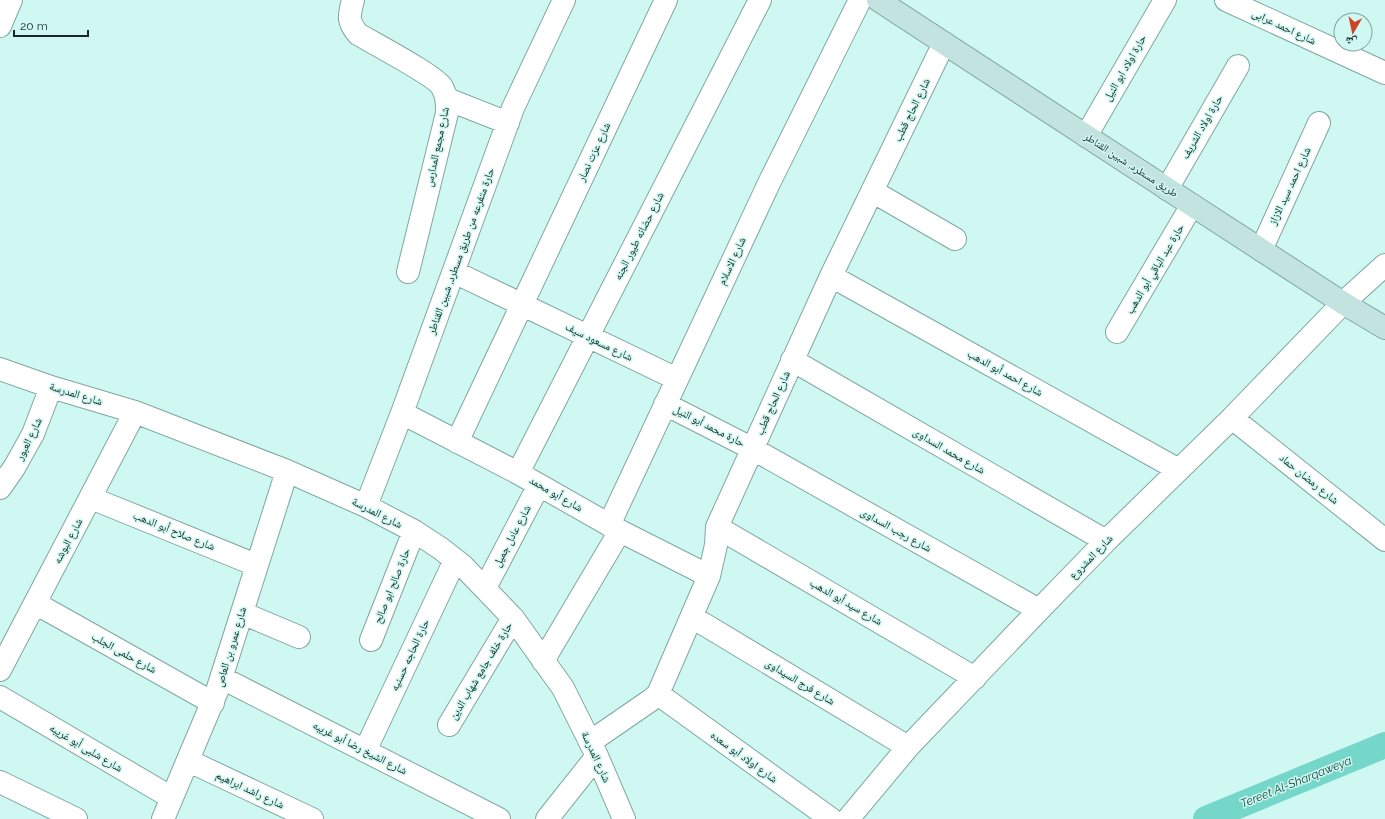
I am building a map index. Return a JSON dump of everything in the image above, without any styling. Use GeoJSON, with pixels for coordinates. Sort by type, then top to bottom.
{"type":"FeatureCollection","features":[{"type":"Feature","properties":{"kind":"main road","name":"طريق مسطرد, شبين القناطر"},"geometry":{"type":"LineString","coordinates":[[878,0],[1261,250],[1343,303],[1385,328]]}},
{"type":"Feature","properties":{"kind":"street"},"geometry":{"type":"LineString","coordinates":[[0,26],[10,0]]}},
{"type":"Feature","properties":{"kind":"street","name":"شارع مجمع المدارس"},"geometry":{"type":"LineString","coordinates":[[353,0],[349,16],[351,26],[358,34],[430,76],[441,85],[447,99],[447,114],[408,272]]}},
{"type":"Feature","properties":{"kind":"street","name":"حارة متفرعه من طريق مسطرد, شبين القناطر"},"geometry":{"type":"LineString","coordinates":[[366,506],[402,413],[513,108],[564,0]]}},
{"type":"Feature","properties":{"kind":"street","name":"شارع عزت نصار"},"geometry":{"type":"LineString","coordinates":[[522,305],[666,0]]}},
{"type":"Feature","properties":{"kind":"street","name":"شارع حضانه طيور الجنه"},"geometry":{"type":"LineString","coordinates":[[518,473],[760,0]]}},
{"type":"Feature","properties":{"kind":"street","name":"شارع الاسلام"},"geometry":{"type":"LineString","coordinates":[[543,661],[614,528],[665,404],[770,181],[860,0]]}},
{"type":"Feature","properties":{"kind":"street","name":"حارة اولاد ابو النيل"},"geometry":{"type":"LineString","coordinates":[[1086,136],[1164,0]]}},
{"type":"Feature","properties":{"kind":"street","name":"شارع احمد عرابى"},"geometry":{"type":"LineString","coordinates":[[1226,0],[1385,73]]}},
{"type":"Feature","properties":{"kind":"street","name":"شارع الحاج قطب"},"geometry":{"type":"LineString","coordinates":[[547,819],[593,749],[658,694],[709,576],[716,545],[717,527],[831,276],[944,43]]}},
{"type":"Feature","properties":{"kind":"street","name":"حارة اولاد الشريف"},"geometry":{"type":"LineString","coordinates":[[1167,189],[1238,66]]}},
{"type":"Feature","properties":{"kind":"street"},"geometry":{"type":"LineString","coordinates":[[447,99],[508,123]]}},
{"type":"Feature","properties":{"kind":"street","name":"شارع احمد سيد الازاز"},"geometry":{"type":"LineString","coordinates":[[1261,250],[1319,123]]}},
{"type":"Feature","properties":{"kind":"street"},"geometry":{"type":"LineString","coordinates":[[872,191],[955,239]]}},
{"type":"Feature","properties":{"kind":"street","name":"حارة عبد الباقي أبو الدهب"},"geometry":{"type":"LineString","coordinates":[[1117,332],[1192,205]]}},
{"type":"Feature","properties":{"kind":"street","name":"شارع المشروع"},"geometry":{"type":"LineString","coordinates":[[848,819],[908,747],[1039,610],[1106,541],[1232,418],[1343,303],[1385,265]]}},
{"type":"Feature","properties":{"kind":"street","name":"شارع مسعود سيف"},"geometry":{"type":"LineString","coordinates":[[454,272],[677,379]]}},
{"type":"Feature","properties":{"kind":"street","name":"شارع احمد أبو الدهب"},"geometry":{"type":"LineString","coordinates":[[831,276],[1179,470]]}},
{"type":"Feature","properties":{"kind":"street"},"geometry":{"type":"LineString","coordinates":[[457,442],[522,305]]}},
{"type":"Feature","properties":{"kind":"street","name":"شارع محمد السداوى"},"geometry":{"type":"LineString","coordinates":[[792,360],[1106,541]]}},
{"type":"Feature","properties":{"kind":"street","name":"شارع المدرسة"},"geometry":{"type":"LineString","coordinates":[[0,369],[51,387],[135,412],[287,471],[366,506],[440,548],[485,588],[513,618],[563,688],[593,749],[623,819]]}},
{"type":"Feature","properties":{"kind":"street","name":"شارع العبور"},"geometry":{"type":"LineString","coordinates":[[0,488],[14,468],[33,434],[51,387]]}},
{"type":"Feature","properties":{"kind":"street","name":"حارة محمد أبو النيل"},"geometry":{"type":"LineString","coordinates":[[665,404],[753,449]]}},
{"type":"Feature","properties":{"kind":"street","name":"شارع البوشه"},"geometry":{"type":"LineString","coordinates":[[0,670],[135,412]]}},
{"type":"Feature","properties":{"kind":"street","name":"شارع أبو محمد"},"geometry":{"type":"LineString","coordinates":[[402,413],[518,473],[614,528],[709,576]]}},
{"type":"Feature","properties":{"kind":"street","name":"شارع رمضان حماد"},"geometry":{"type":"LineString","coordinates":[[1232,418],[1385,540]]}},
{"type":"Feature","properties":{"kind":"street","name":"شارع رجب السداوى"},"geometry":{"type":"LineString","coordinates":[[753,449],[1039,610]]}},
{"type":"Feature","properties":{"kind":"street","name":"شارع عمرو بن العاص"},"geometry":{"type":"LineString","coordinates":[[163,819],[213,703],[222,678],[256,565],[287,471]]}},
{"type":"Feature","properties":{"kind":"street","name":"شارع عادل جميل"},"geometry":{"type":"LineString","coordinates":[[485,588],[539,485]]}},
{"type":"Feature","properties":{"kind":"street","name":"شارع صلاح أبو الدهب"},"geometry":{"type":"LineString","coordinates":[[91,498],[256,565]]}},
{"type":"Feature","properties":{"kind":"street","name":"شارع سيد أبو الدهب"},"geometry":{"type":"LineString","coordinates":[[717,527],[975,678]]}},
{"type":"Feature","properties":{"kind":"street","name":"حارة صالح ابو صالح"},"geometry":{"type":"LineString","coordinates":[[371,640],[414,532]]}},
{"type":"Feature","properties":{"kind":"street","name":"حارة الحاجه حسنيه"},"geometry":{"type":"LineString","coordinates":[[365,751],[455,560]]}},
{"type":"Feature","properties":{"kind":"street","name":"شارع حلمى الجلب"},"geometry":{"type":"LineString","coordinates":[[35,603],[213,703]]}},
{"type":"Feature","properties":{"kind":"street"},"geometry":{"type":"LineString","coordinates":[[242,613],[299,637]]}},
{"type":"Feature","properties":{"kind":"street","name":"شارع فرج السيداوى"},"geometry":{"type":"LineString","coordinates":[[692,617],[908,747]]}},
{"type":"Feature","properties":{"kind":"street","name":"حارة خلف جامع شهاب الدين"},"geometry":{"type":"LineString","coordinates":[[449,725],[513,618]]}},
{"type":"Feature","properties":{"kind":"street","name":"شارع الشيخ رضا أبو غريبه"},"geometry":{"type":"LineString","coordinates":[[222,678],[499,819]]}},
{"type":"Feature","properties":{"kind":"street","name":"شارع اولاد أبو سعده"},"geometry":{"type":"LineString","coordinates":[[658,694],[831,819]]}},
{"type":"Feature","properties":{"kind":"street","name":"شارع شلبى أبو غريبه"},"geometry":{"type":"LineString","coordinates":[[0,697],[172,798]]}},
{"type":"Feature","properties":{"kind":"street","name":"شارع راشد ابراهيم"},"geometry":{"type":"LineString","coordinates":[[188,760],[312,819]]}},
{"type":"Feature","properties":{"kind":"street"},"geometry":{"type":"LineString","coordinates":[[0,782],[76,819]]}},
{"type":"Feature","properties":{"kind":"waterway","name":"Tereet Al-Sharqaweya"},"geometry":{"type":"LineString","coordinates":[[1206,819],[1385,745]]}}]}
